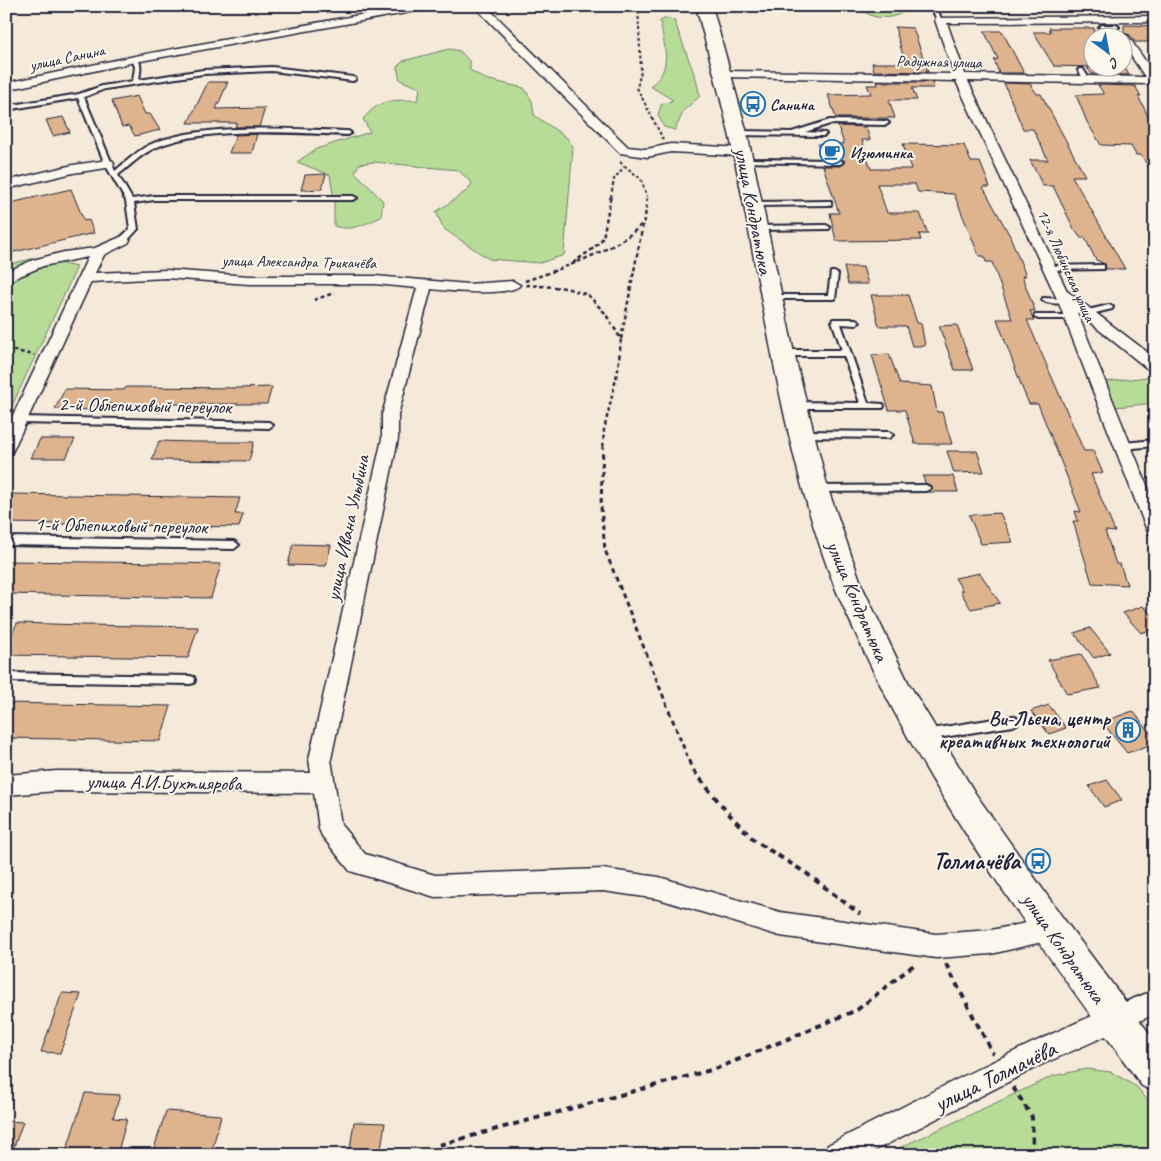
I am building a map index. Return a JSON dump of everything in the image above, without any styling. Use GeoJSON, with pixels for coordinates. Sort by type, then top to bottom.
{"type":"FeatureCollection","features":[{"type":"Feature","properties":{"kind":"main road"},"geometry":{"type":"LineString","coordinates":[[704,6],[722,68]]}},
{"type":"Feature","properties":{"kind":"main road"},"geometry":{"type":"LineString","coordinates":[[716,6],[720,25],[722,68]]}},
{"type":"Feature","properties":{"kind":"main road","name":"улица Кондратюка"},"geometry":{"type":"LineString","coordinates":[[722,68],[742,149],[783,353],[816,489],[832,544],[870,636],[898,692],[964,803],[1051,930],[1155,1073]]}},
{"type":"Feature","properties":{"kind":"street"},"geometry":{"type":"LineString","coordinates":[[135,59],[428,6]]}},
{"type":"Feature","properties":{"kind":"street"},"geometry":{"type":"LineString","coordinates":[[476,6],[485,10],[624,150],[647,153],[670,148],[742,149]]}},
{"type":"Feature","properties":{"kind":"street"},"geometry":{"type":"LineString","coordinates":[[940,20],[1110,25],[1155,19]]}},
{"type":"Feature","properties":{"kind":"street","name":"12-я Любинская улица"},"geometry":{"type":"LineString","coordinates":[[940,20],[961,77],[1048,268],[1064,297],[1155,528]]}},
{"type":"Feature","properties":{"kind":"street"},"geometry":{"type":"LineString","coordinates":[[1110,25],[1113,28]]}},
{"type":"Feature","properties":{"kind":"street"},"geometry":{"type":"LineString","coordinates":[[1134,54],[1154,82]]}},
{"type":"Feature","properties":{"kind":"street","name":"улица Санина"},"geometry":{"type":"LineString","coordinates":[[6,87],[135,59]]}},
{"type":"Feature","properties":{"kind":"street","name":"Радужная улица"},"geometry":{"type":"LineString","coordinates":[[722,68],[1154,82]]}},
{"type":"Feature","properties":{"kind":"street"},"geometry":{"type":"LineString","coordinates":[[6,185],[73,169],[111,170]]}},
{"type":"Feature","properties":{"kind":"street"},"geometry":{"type":"LineString","coordinates":[[6,278],[38,263],[64,256],[98,252],[123,240]]}},
{"type":"Feature","properties":{"kind":"street"},"geometry":{"type":"LineString","coordinates":[[6,448],[50,358],[98,252]]}},
{"type":"Feature","properties":{"kind":"street","name":"улица Александра Трикачёва"},"geometry":{"type":"LineString","coordinates":[[86,278],[166,274],[249,280],[375,280],[468,288],[513,285]]}},
{"type":"Feature","properties":{"kind":"street","name":"улица Ивана Улыбина"},"geometry":{"type":"LineString","coordinates":[[323,783],[320,759],[390,439],[390,415],[425,284]]}},
{"type":"Feature","properties":{"kind":"street"},"geometry":{"type":"LineString","coordinates":[[1064,297],[1155,366]]}},
{"type":"Feature","properties":{"kind":"street","name":"улица А.И.Бухтиярова"},"geometry":{"type":"LineString","coordinates":[[6,785],[56,781],[323,783]]}},
{"type":"Feature","properties":{"kind":"street"},"geometry":{"type":"LineString","coordinates":[[323,783],[330,829],[358,863],[435,886],[603,880],[659,888],[780,924],[936,946],[990,942],[1051,930]]}},
{"type":"Feature","properties":{"kind":"street","name":"улица Толмачёва"},"geometry":{"type":"LineString","coordinates":[[838,1155],[1002,1070],[1114,1018],[1155,1002]]}},
{"type":"Feature","properties":{"kind":"lane"},"geometry":{"type":"LineString","coordinates":[[933,6],[940,20]]}},
{"type":"Feature","properties":{"kind":"lane"},"geometry":{"type":"LineString","coordinates":[[135,59],[138,68],[136,81]]}},
{"type":"Feature","properties":{"kind":"lane"},"geometry":{"type":"LineString","coordinates":[[6,108],[80,96],[104,87],[136,81],[203,72],[272,69],[353,79]]}},
{"type":"Feature","properties":{"kind":"lane"},"geometry":{"type":"LineString","coordinates":[[1081,70],[1087,80]]}},
{"type":"Feature","properties":{"kind":"lane"},"geometry":{"type":"LineString","coordinates":[[80,96],[111,170],[130,200],[134,229],[123,240]]}},
{"type":"Feature","properties":{"kind":"lane"},"geometry":{"type":"LineString","coordinates":[[742,149],[830,122],[886,123]]}},
{"type":"Feature","properties":{"kind":"lane"},"geometry":{"type":"LineString","coordinates":[[111,170],[150,147],[170,140],[225,133],[348,134]]}},
{"type":"Feature","properties":{"kind":"lane"},"geometry":{"type":"LineString","coordinates":[[794,134],[823,134]]}},
{"type":"Feature","properties":{"kind":"lane"},"geometry":{"type":"LineString","coordinates":[[742,149],[840,162]]}},
{"type":"Feature","properties":{"kind":"lane"},"geometry":{"type":"LineString","coordinates":[[130,200],[154,198],[353,198]]}},
{"type":"Feature","properties":{"kind":"lane"},"geometry":{"type":"LineString","coordinates":[[755,216],[828,203]]}},
{"type":"Feature","properties":{"kind":"lane"},"geometry":{"type":"LineString","coordinates":[[755,216],[826,228]]}},
{"type":"Feature","properties":{"kind":"lane"},"geometry":{"type":"LineString","coordinates":[[1048,268],[1101,268]]}},
{"type":"Feature","properties":{"kind":"lane"},"geometry":{"type":"LineString","coordinates":[[771,296],[832,297],[834,274]]}},
{"type":"Feature","properties":{"kind":"lane"},"geometry":{"type":"LineString","coordinates":[[1046,300],[1064,297]]}},
{"type":"Feature","properties":{"kind":"lane"},"geometry":{"type":"LineString","coordinates":[[1087,313],[1109,307]]}},
{"type":"Feature","properties":{"kind":"lane"},"geometry":{"type":"LineString","coordinates":[[1038,317],[1072,318]]}},
{"type":"Feature","properties":{"kind":"lane"},"geometry":{"type":"LineString","coordinates":[[856,322],[836,321],[865,406]]}},
{"type":"Feature","properties":{"kind":"lane"},"geometry":{"type":"LineString","coordinates":[[783,353],[846,353]]}},
{"type":"Feature","properties":{"kind":"lane"},"geometry":{"type":"LineString","coordinates":[[796,405],[880,406]]}},
{"type":"Feature","properties":{"kind":"lane","name":"2-й Облепиховый переулок"},"geometry":{"type":"LineString","coordinates":[[20,420],[269,425]]}},
{"type":"Feature","properties":{"kind":"lane"},"geometry":{"type":"LineString","coordinates":[[803,434],[889,435]]}},
{"type":"Feature","properties":{"kind":"lane"},"geometry":{"type":"LineString","coordinates":[[1123,446],[1155,443]]}},
{"type":"Feature","properties":{"kind":"lane"},"geometry":{"type":"LineString","coordinates":[[816,489],[926,488]]}},
{"type":"Feature","properties":{"kind":"lane","name":"1-й Облепиховый переулок"},"geometry":{"type":"LineString","coordinates":[[6,541],[234,545]]}},
{"type":"Feature","properties":{"kind":"lane"},"geometry":{"type":"LineString","coordinates":[[6,677],[190,680]]}},
{"type":"Feature","properties":{"kind":"lane"},"geometry":{"type":"LineString","coordinates":[[924,735],[1013,721]]}},
{"type":"Feature","properties":{"kind":"path"},"geometry":{"type":"LineString","coordinates":[[638,6],[641,71],[637,88],[658,131],[670,148]]}},
{"type":"Feature","properties":{"kind":"path"},"geometry":{"type":"LineString","coordinates":[[624,150],[619,154],[618,160],[624,167],[635,172],[643,182],[647,212],[643,224],[621,339],[618,370],[604,430],[601,507],[606,550],[693,770],[727,812],[755,841],[806,873],[862,916]]}},
{"type":"Feature","properties":{"kind":"path"},"geometry":{"type":"LineString","coordinates":[[566,268],[595,247],[602,238],[614,179],[624,167]]}},
{"type":"Feature","properties":{"kind":"path"},"geometry":{"type":"LineString","coordinates":[[513,285],[566,268],[611,247],[643,224]]}},
{"type":"Feature","properties":{"kind":"path"},"geometry":{"type":"LineString","coordinates":[[513,285],[566,288],[588,295],[605,313],[621,339]]}},
{"type":"Feature","properties":{"kind":"path"},"geometry":{"type":"LineString","coordinates":[[6,349],[50,358]]}},
{"type":"Feature","properties":{"kind":"path"},"geometry":{"type":"LineString","coordinates":[[438,1145],[718,1068],[856,1010],[936,946],[1002,1070],[1032,1117],[1033,1155]]}},
{"type":"Feature","properties":{"kind":"green space"},"geometry":{"type":"Polygon","coordinates":[[[865,6],[909,6],[900,14],[894,16],[875,17],[865,12],[865,6]]]}},
{"type":"Feature","properties":{"kind":"green space"},"geometry":{"type":"Polygon","coordinates":[[[666,18],[674,20],[696,79],[700,96],[684,110],[675,130],[664,127],[658,115],[661,105],[673,100],[650,86],[662,72],[665,65],[666,57],[660,21],[666,18]]]}},
{"type":"Feature","properties":{"kind":"green space"},"geometry":{"type":"Polygon","coordinates":[[[449,49],[460,51],[470,62],[470,70],[485,79],[524,88],[532,101],[534,115],[567,138],[573,147],[564,255],[540,263],[489,259],[444,229],[436,212],[468,190],[472,183],[458,170],[374,162],[359,164],[355,172],[383,201],[381,217],[352,228],[334,226],[334,199],[330,175],[297,162],[316,149],[370,132],[363,119],[376,107],[394,101],[418,100],[420,88],[400,80],[397,67],[403,61],[449,49]]]}},
{"type":"Feature","properties":{"kind":"green space"},"geometry":{"type":"Polygon","coordinates":[[[35,258],[77,267],[9,412],[6,412],[6,265],[35,258]]]}},
{"type":"Feature","properties":{"kind":"green space"},"geometry":{"type":"Polygon","coordinates":[[[1155,376],[1155,403],[1116,407],[1105,382],[1155,376]]]}},
{"type":"Feature","properties":{"kind":"green space"},"geometry":{"type":"Polygon","coordinates":[[[1086,1069],[1111,1072],[1137,1087],[1155,1110],[1155,1155],[884,1155],[1053,1076],[1086,1069]]]}},
{"type":"Feature","properties":{"kind":"building"},"geometry":{"type":"Polygon","coordinates":[[[1124,25],[1155,26],[1155,42],[1135,42],[1134,28],[1124,28],[1124,25]]]}},
{"type":"Feature","properties":{"kind":"building"},"geometry":{"type":"Polygon","coordinates":[[[895,27],[913,28],[928,72],[874,71],[872,63],[900,63],[899,59],[904,59],[895,27]]]}},
{"type":"Feature","properties":{"kind":"building"},"geometry":{"type":"Polygon","coordinates":[[[1049,28],[1084,28],[1084,67],[1054,66],[1033,32],[1051,32],[1049,28]]]}},
{"type":"Feature","properties":{"kind":"building"},"geometry":{"type":"Polygon","coordinates":[[[984,31],[1002,31],[1024,73],[999,73],[994,60],[998,59],[984,31]]]}},
{"type":"Feature","properties":{"kind":"building"},"geometry":{"type":"Polygon","coordinates":[[[208,82],[228,82],[216,109],[265,108],[259,127],[235,127],[237,123],[188,123],[208,82]]]}},
{"type":"Feature","properties":{"kind":"building"},"geometry":{"type":"Polygon","coordinates":[[[877,82],[932,82],[934,88],[912,88],[917,100],[889,100],[895,118],[836,118],[828,95],[871,94],[867,85],[878,85],[877,82]]]}},
{"type":"Feature","properties":{"kind":"building"},"geometry":{"type":"Polygon","coordinates":[[[1004,83],[1030,84],[1037,94],[1041,94],[1085,176],[1072,176],[1125,269],[1106,269],[1105,264],[1096,260],[1085,238],[1081,238],[1074,229],[1053,186],[1043,186],[1030,160],[1048,160],[1033,129],[1023,129],[1004,83]]]}},
{"type":"Feature","properties":{"kind":"building"},"geometry":{"type":"Polygon","coordinates":[[[1098,85],[1135,86],[1155,130],[1155,177],[1141,155],[1136,155],[1131,146],[1101,145],[1087,122],[1076,95],[1104,94],[1098,85]]]}},
{"type":"Feature","properties":{"kind":"building"},"geometry":{"type":"Polygon","coordinates":[[[137,96],[145,114],[150,114],[160,130],[135,136],[129,126],[122,127],[112,101],[137,96]]]}},
{"type":"Feature","properties":{"kind":"building"},"geometry":{"type":"Polygon","coordinates":[[[63,117],[70,132],[53,136],[46,120],[63,117]]]}},
{"type":"Feature","properties":{"kind":"building"},"geometry":{"type":"Polygon","coordinates":[[[838,126],[866,127],[870,140],[862,140],[871,169],[911,169],[903,144],[964,145],[971,162],[980,162],[990,187],[983,187],[1010,236],[1026,276],[1022,276],[1035,311],[1030,311],[1034,320],[1027,320],[1084,451],[1093,451],[1103,473],[1091,474],[1115,532],[1105,531],[1116,564],[1120,564],[1127,585],[1092,583],[1073,521],[1078,521],[1075,511],[1081,512],[1038,404],[1029,404],[997,319],[1012,319],[992,262],[986,262],[984,256],[979,256],[954,194],[918,192],[915,184],[877,184],[887,213],[920,213],[928,234],[919,234],[921,240],[836,241],[830,213],[839,213],[823,166],[840,166],[845,161],[840,158],[821,158],[818,144],[844,144],[838,126]]]}},
{"type":"Feature","properties":{"kind":"building"},"geometry":{"type":"Polygon","coordinates":[[[257,134],[252,153],[229,153],[236,135],[257,134]]]}},
{"type":"Feature","properties":{"kind":"building"},"geometry":{"type":"Polygon","coordinates":[[[326,174],[322,189],[301,190],[305,175],[326,174]]]}},
{"type":"Feature","properties":{"kind":"building"},"geometry":{"type":"Polygon","coordinates":[[[71,189],[84,221],[89,220],[94,233],[6,254],[6,204],[71,189]]]}},
{"type":"Feature","properties":{"kind":"building"},"geometry":{"type":"Polygon","coordinates":[[[844,267],[863,267],[868,284],[848,284],[844,267]]]}},
{"type":"Feature","properties":{"kind":"building"},"geometry":{"type":"Polygon","coordinates":[[[871,295],[908,295],[917,323],[921,323],[925,346],[912,346],[906,326],[879,326],[871,295]]]}},
{"type":"Feature","properties":{"kind":"building"},"geometry":{"type":"Polygon","coordinates":[[[957,325],[973,370],[955,370],[939,326],[957,325]]]}},
{"type":"Feature","properties":{"kind":"building"},"geometry":{"type":"Polygon","coordinates":[[[889,354],[900,384],[932,386],[937,412],[942,412],[952,444],[915,444],[905,410],[889,410],[872,355],[889,354]]]}},
{"type":"Feature","properties":{"kind":"building"},"geometry":{"type":"Polygon","coordinates":[[[126,387],[272,387],[267,404],[101,404],[98,410],[55,409],[65,389],[124,390],[126,387]]]}},
{"type":"Feature","properties":{"kind":"building"},"geometry":{"type":"Polygon","coordinates":[[[40,439],[75,439],[66,458],[31,458],[40,439]]]}},
{"type":"Feature","properties":{"kind":"building"},"geometry":{"type":"Polygon","coordinates":[[[159,441],[254,442],[249,461],[152,460],[159,441]]]}},
{"type":"Feature","properties":{"kind":"building"},"geometry":{"type":"Polygon","coordinates":[[[947,451],[977,451],[984,472],[954,473],[947,451]]]}},
{"type":"Feature","properties":{"kind":"building"},"geometry":{"type":"Polygon","coordinates":[[[923,476],[953,476],[958,492],[928,492],[933,487],[925,483],[923,476]]]}},
{"type":"Feature","properties":{"kind":"building"},"geometry":{"type":"Polygon","coordinates":[[[12,494],[240,498],[235,514],[243,514],[239,527],[6,523],[6,506],[12,494]]]}},
{"type":"Feature","properties":{"kind":"building"},"geometry":{"type":"Polygon","coordinates":[[[1000,513],[1013,542],[981,544],[969,515],[1000,513]]]}},
{"type":"Feature","properties":{"kind":"building"},"geometry":{"type":"Polygon","coordinates":[[[293,544],[331,545],[326,566],[288,565],[293,544]]]}},
{"type":"Feature","properties":{"kind":"building"},"geometry":{"type":"Polygon","coordinates":[[[6,561],[221,564],[211,598],[6,594],[6,561]]]}},
{"type":"Feature","properties":{"kind":"building"},"geometry":{"type":"Polygon","coordinates":[[[980,573],[1000,603],[971,609],[960,591],[963,591],[955,578],[980,573]]]}},
{"type":"Feature","properties":{"kind":"building"},"geometry":{"type":"Polygon","coordinates":[[[1143,606],[1155,618],[1155,628],[1141,633],[1123,613],[1143,606]]]}},
{"type":"Feature","properties":{"kind":"building"},"geometry":{"type":"Polygon","coordinates":[[[17,623],[198,627],[188,658],[6,655],[6,648],[17,623]]]}},
{"type":"Feature","properties":{"kind":"building"},"geometry":{"type":"Polygon","coordinates":[[[1090,628],[1110,653],[1094,658],[1074,633],[1090,628]]]}},
{"type":"Feature","properties":{"kind":"building"},"geometry":{"type":"Polygon","coordinates":[[[1081,654],[1101,688],[1067,694],[1048,660],[1081,654]]]}},
{"type":"Feature","properties":{"kind":"building"},"geometry":{"type":"Polygon","coordinates":[[[6,703],[171,706],[160,741],[6,738],[6,703]]]}},
{"type":"Feature","properties":{"kind":"building"},"geometry":{"type":"Polygon","coordinates":[[[1049,705],[1066,728],[1049,734],[1031,711],[1049,705]]]}},
{"type":"Feature","properties":{"kind":"building","name":"Ви-Льена, центр креативных технологий"},"geometry":{"type":"Polygon","coordinates":[[[1133,711],[1155,739],[1155,743],[1127,753],[1102,722],[1133,711]]]}},
{"type":"Feature","properties":{"kind":"building"},"geometry":{"type":"Polygon","coordinates":[[[1107,780],[1122,800],[1104,807],[1089,786],[1107,780]]]}},
{"type":"Feature","properties":{"kind":"building"},"geometry":{"type":"Polygon","coordinates":[[[62,993],[81,994],[60,1053],[41,1052],[62,993]]]}},
{"type":"Feature","properties":{"kind":"building"},"geometry":{"type":"Polygon","coordinates":[[[85,1093],[120,1095],[113,1118],[127,1119],[117,1155],[65,1155],[85,1093]]]}},
{"type":"Feature","properties":{"kind":"building"},"geometry":{"type":"Polygon","coordinates":[[[166,1111],[221,1115],[211,1155],[152,1155],[166,1111]]]}},
{"type":"Feature","properties":{"kind":"building"},"geometry":{"type":"Polygon","coordinates":[[[6,1121],[23,1122],[11,1155],[6,1155],[6,1121]]]}},
{"type":"Feature","properties":{"kind":"building"},"geometry":{"type":"Polygon","coordinates":[[[354,1122],[385,1123],[380,1155],[349,1155],[354,1122]]]}},
{"type":"Feature","properties":{"kind":"place","name":"Санина"},"geometry":{"type":"Point","coordinates":[753,104]}},
{"type":"Feature","properties":{"kind":"place","name":"Изюминка"},"geometry":{"type":"Point","coordinates":[832,152]}},
{"type":"Feature","properties":{"kind":"place","name":"Ви-Льена, центр креативных технологий"},"geometry":{"type":"Point","coordinates":[1128,730]}},
{"type":"Feature","properties":{"kind":"place","name":"Толмачёва"},"geometry":{"type":"Point","coordinates":[1038,861]}}]}
